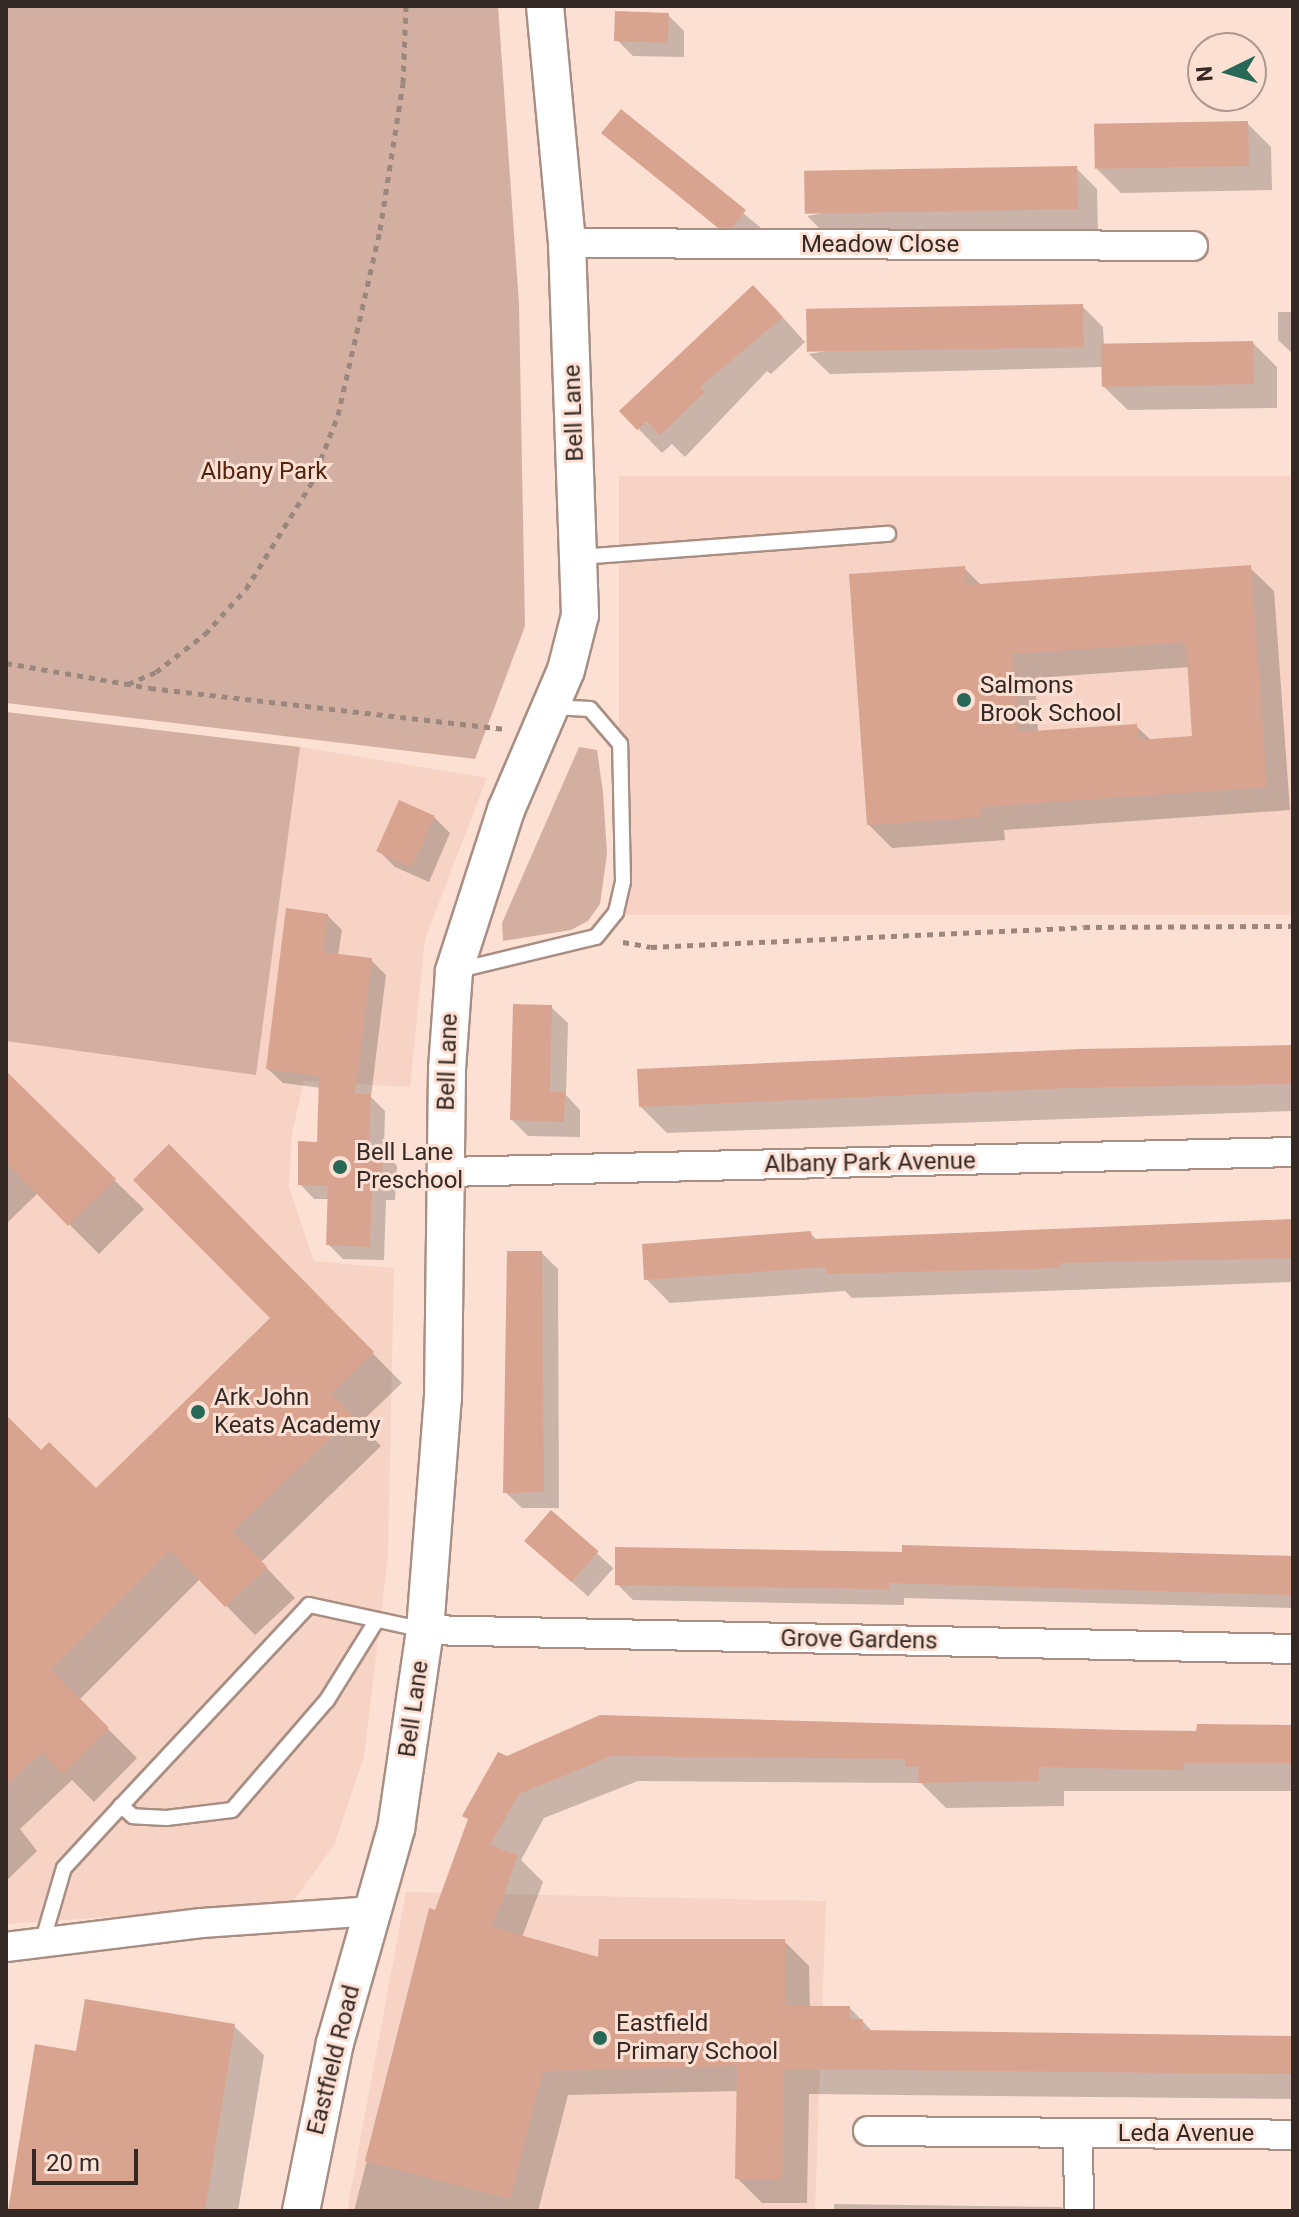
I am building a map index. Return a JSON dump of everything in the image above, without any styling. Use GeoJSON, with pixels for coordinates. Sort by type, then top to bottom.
{"type":"FeatureCollection","features":[{"type":"Feature","properties":{"kind":"street","name":"Bell Lane"},"geometry":{"type":"LineString","coordinates":[[374,1911],[396,1829],[425,1630],[443,1412],[446,1172],[454,971],[506,810],[546,720],[580,615],[567,243],[545,6]]}},
{"type":"Feature","properties":{"kind":"street","name":"Meadow Close"},"geometry":{"type":"LineString","coordinates":[[567,243],[1193,246]]}},
{"type":"Feature","properties":{"kind":"street","name":"Albany Park Avenue"},"geometry":{"type":"LineString","coordinates":[[446,1172],[1293,1152]]}},
{"type":"Feature","properties":{"kind":"street","name":"Grove Gardens"},"geometry":{"type":"LineString","coordinates":[[425,1630],[1293,1649]]}},
{"type":"Feature","properties":{"kind":"street"},"geometry":{"type":"LineString","coordinates":[[6,1947],[202,1923],[374,1911]]}},
{"type":"Feature","properties":{"kind":"street","name":"Eastfield Road"},"geometry":{"type":"LineString","coordinates":[[301,2211],[335,2043],[374,1911]]}},
{"type":"Feature","properties":{"kind":"street","name":"Leda Avenue"},"geometry":{"type":"LineString","coordinates":[[868,2131],[1293,2135]]}},
{"type":"Feature","properties":{"kind":"street"},"geometry":{"type":"LineString","coordinates":[[1078,2133],[1079,2211]]}},
{"type":"Feature","properties":{"kind":"lane"},"geometry":{"type":"LineString","coordinates":[[580,557],[888,534]]}},
{"type":"Feature","properties":{"kind":"lane"},"geometry":{"type":"LineString","coordinates":[[454,971],[596,937],[616,912],[623,882],[620,744],[590,709],[546,720]]}},
{"type":"Feature","properties":{"kind":"lane"},"geometry":{"type":"LineString","coordinates":[[42,1943],[64,1868],[309,1605],[375,1623],[425,1630]]}},
{"type":"Feature","properties":{"kind":"lane"},"geometry":{"type":"LineString","coordinates":[[121,1806],[133,1816],[166,1818],[232,1810],[327,1700],[375,1623]]}},
{"type":"Feature","properties":{"kind":"path"},"geometry":{"type":"LineString","coordinates":[[128,684],[171,661],[236,601],[312,482],[338,415],[380,230],[403,83],[406,6]]}},
{"type":"Feature","properties":{"kind":"path"},"geometry":{"type":"LineString","coordinates":[[6,663],[128,684],[546,720]]}},
{"type":"Feature","properties":{"kind":"path"},"geometry":{"type":"LineString","coordinates":[[596,937],[651,947],[1084,927],[1293,926]]}},
{"type":"Feature","properties":{"kind":"shaded area","name":"Salmons Brook School"},"geometry":{"type":"Polygon","coordinates":[[[619,476],[1293,476],[1293,915],[619,915],[619,476]]]}},
{"type":"Feature","properties":{"kind":"shaded area","name":"Ark John Keats Academy"},"geometry":{"type":"Polygon","coordinates":[[[6,712],[300,747],[487,778],[425,939],[410,1087],[304,1081],[292,1133],[289,1187],[314,1261],[394,1268],[388,1556],[364,1757],[334,1845],[290,1905],[6,1924],[6,712]]]}},
{"type":"Feature","properties":{"kind":"shaded area","name":"Eastfield Primary School"},"geometry":{"type":"Polygon","coordinates":[[[406,1892],[826,1901],[815,2211],[347,2211],[406,1892]]]}},
{"type":"Feature","properties":{"kind":"green space","name":"Albany Park"},"geometry":{"type":"Polygon","coordinates":[[[6,6],[498,6],[519,304],[525,626],[475,759],[6,703],[6,6]]]}},
{"type":"Feature","properties":{"kind":"green space"},"geometry":{"type":"Polygon","coordinates":[[[6,712],[300,747],[256,1075],[6,1041],[6,712]]]}},
{"type":"Feature","properties":{"kind":"green space"},"geometry":{"type":"Polygon","coordinates":[[[579,747],[597,750],[603,792],[607,854],[600,904],[588,921],[571,930],[503,941],[502,923],[579,747]]]}},
{"type":"Feature","properties":{"kind":"building"},"geometry":{"type":"Polygon","coordinates":[[[615,11],[669,13],[668,43],[614,41],[615,11]]]}},
{"type":"Feature","properties":{"kind":"building"},"geometry":{"type":"Polygon","coordinates":[[[621,109],[746,210],[733,227],[717,227],[601,133],[621,109]]]}},
{"type":"Feature","properties":{"kind":"building"},"geometry":{"type":"Polygon","coordinates":[[[1248,121],[1249,166],[1095,169],[1094,124],[1248,121]]]}},
{"type":"Feature","properties":{"kind":"building"},"geometry":{"type":"Polygon","coordinates":[[[1077,166],[1078,209],[805,214],[804,171],[1077,166]]]}},
{"type":"Feature","properties":{"kind":"building"},"geometry":{"type":"Polygon","coordinates":[[[753,285],[783,317],[700,387],[705,392],[660,435],[647,421],[637,430],[619,411],[753,285]]]}},
{"type":"Feature","properties":{"kind":"building"},"geometry":{"type":"Polygon","coordinates":[[[1083,304],[1084,347],[807,352],[806,309],[1083,304]]]}},
{"type":"Feature","properties":{"kind":"building"},"geometry":{"type":"Polygon","coordinates":[[[1253,341],[1254,384],[1102,387],[1101,344],[1253,341]]]}},
{"type":"Feature","properties":{"kind":"building"},"geometry":{"type":"Polygon","coordinates":[[[1251,565],[1267,787],[981,807],[982,817],[867,825],[849,574],[965,566],[966,585],[1251,565]],[[1186,642],[1012,654],[1017,732],[1137,724],[1138,740],[1192,736],[1186,642]]]}},
{"type":"Feature","properties":{"kind":"building"},"geometry":{"type":"Polygon","coordinates":[[[399,800],[435,816],[412,867],[376,851],[399,800]]]}},
{"type":"Feature","properties":{"kind":"building"},"geometry":{"type":"Polygon","coordinates":[[[286,908],[328,914],[323,952],[372,958],[355,1094],[371,1094],[369,1149],[383,1149],[382,1186],[372,1186],[370,1247],[326,1245],[328,1186],[298,1185],[298,1141],[317,1142],[319,1076],[266,1069],[286,908]]]}},
{"type":"Feature","properties":{"kind":"building"},"geometry":{"type":"Polygon","coordinates":[[[513,1004],[552,1005],[550,1091],[565,1092],[564,1122],[510,1120],[513,1004]]]}},
{"type":"Feature","properties":{"kind":"building"},"geometry":{"type":"Polygon","coordinates":[[[1293,1045],[1293,1084],[1068,1088],[639,1107],[637,1069],[1080,1049],[1293,1045]]]}},
{"type":"Feature","properties":{"kind":"building"},"geometry":{"type":"Polygon","coordinates":[[[6,1071],[116,1179],[68,1226],[6,1162],[6,1071]]]}},
{"type":"Feature","properties":{"kind":"building"},"geometry":{"type":"Polygon","coordinates":[[[169,1144],[374,1352],[331,1394],[353,1416],[233,1531],[267,1567],[225,1607],[170,1550],[51,1669],[109,1728],[63,1774],[42,1752],[6,1785],[6,1415],[41,1450],[49,1442],[96,1488],[270,1318],[133,1180],[169,1144]]]}},
{"type":"Feature","properties":{"kind":"building"},"geometry":{"type":"Polygon","coordinates":[[[1293,1219],[1293,1258],[1060,1263],[1060,1268],[826,1274],[826,1267],[644,1280],[642,1244],[811,1231],[812,1239],[1293,1219]]]}},
{"type":"Feature","properties":{"kind":"building"},"geometry":{"type":"Polygon","coordinates":[[[507,1251],[542,1251],[544,1492],[503,1493],[507,1251]]]}},
{"type":"Feature","properties":{"kind":"building"},"geometry":{"type":"Polygon","coordinates":[[[551,1510],[599,1551],[572,1582],[524,1541],[551,1510]]]}},
{"type":"Feature","properties":{"kind":"building"},"geometry":{"type":"Polygon","coordinates":[[[902,1545],[1293,1556],[1293,1595],[889,1583],[889,1589],[615,1585],[615,1547],[902,1552],[902,1545]]]}},
{"type":"Feature","properties":{"kind":"building"},"geometry":{"type":"Polygon","coordinates":[[[600,1715],[1124,1730],[1196,1731],[1197,1724],[1293,1725],[1293,1763],[1184,1763],[1184,1770],[1039,1767],[1039,1781],[918,1783],[919,1766],[905,1767],[905,1759],[612,1756],[519,1794],[490,1845],[518,1855],[492,1927],[598,1957],[599,1939],[785,1939],[786,2006],[850,2006],[850,2019],[863,2019],[863,2030],[1293,2036],[1293,2074],[784,2069],[782,2179],[735,2179],[737,2066],[543,2071],[510,2199],[365,2161],[429,1908],[435,1910],[468,1819],[462,1816],[498,1752],[507,1756],[600,1715]]]}},
{"type":"Feature","properties":{"kind":"building"},"geometry":{"type":"Polygon","coordinates":[[[85,1999],[235,2024],[205,2211],[8,2211],[35,2044],[76,2051],[85,1999]]]}},
{"type":"Feature","properties":{"kind":"place","name":"Salmons Brook School"},"geometry":{"type":"Point","coordinates":[964,700]}},
{"type":"Feature","properties":{"kind":"place","name":"Bell Lane Preschool"},"geometry":{"type":"Point","coordinates":[340,1167]}},
{"type":"Feature","properties":{"kind":"place","name":"Ark John Keats Academy"},"geometry":{"type":"Point","coordinates":[198,1412]}},
{"type":"Feature","properties":{"kind":"place","name":"Eastfield Primary School"},"geometry":{"type":"Point","coordinates":[600,2038]}}]}
